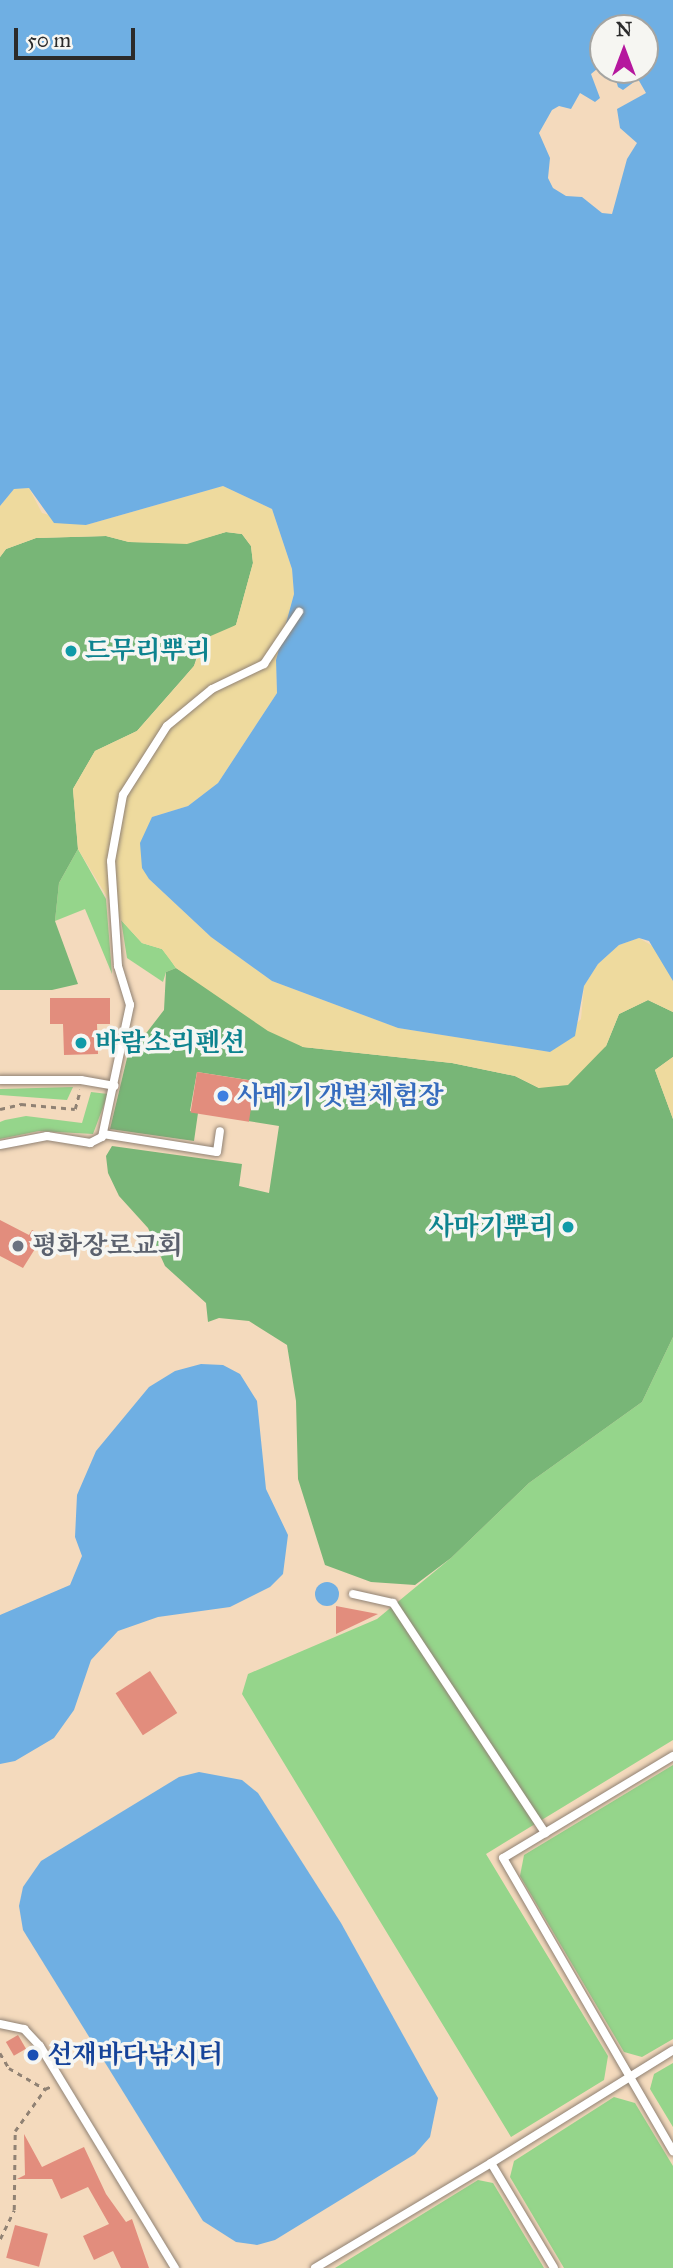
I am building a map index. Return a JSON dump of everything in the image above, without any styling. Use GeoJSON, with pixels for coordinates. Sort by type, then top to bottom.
{"type":"FeatureCollection","features":[{"type":"Feature","properties":{"kind":"lane"},"geometry":{"type":"LineString","coordinates":[[0,1145],[47,1136],[90,1143],[103,1134],[130,1005],[118,966],[111,861],[123,795],[167,726],[212,689],[264,664],[299,612]]}},
{"type":"Feature","properties":{"kind":"lane"},"geometry":{"type":"LineString","coordinates":[[0,1080],[83,1080],[114,1086]]}},
{"type":"Feature","properties":{"kind":"lane"},"geometry":{"type":"LineString","coordinates":[[103,1134],[217,1152],[220,1130]]}},
{"type":"Feature","properties":{"kind":"lane"},"geometry":{"type":"LineString","coordinates":[[353,1594],[393,1603],[545,1833]]}},
{"type":"Feature","properties":{"kind":"lane"},"geometry":{"type":"LineString","coordinates":[[673,1756],[503,1858],[627,2077],[673,2151]]}},
{"type":"Feature","properties":{"kind":"lane"},"geometry":{"type":"LineString","coordinates":[[0,2024],[24,2029],[62,2081],[175,2268]]}},
{"type":"Feature","properties":{"kind":"lane"},"geometry":{"type":"LineString","coordinates":[[315,2268],[673,2050]]}},
{"type":"Feature","properties":{"kind":"lane"},"geometry":{"type":"LineString","coordinates":[[491,2163],[554,2268]]}},
{"type":"Feature","properties":{"kind":"path"},"geometry":{"type":"LineString","coordinates":[[0,1109],[21,1104],[75,1109],[83,1080]]}},
{"type":"Feature","properties":{"kind":"path"},"geometry":{"type":"LineString","coordinates":[[0,2053],[9,2068],[45,2089]]}},
{"type":"Feature","properties":{"kind":"path"},"geometry":{"type":"LineString","coordinates":[[0,2239],[14,2210],[15,2131],[45,2089],[62,2081]]}},
{"type":"Feature","properties":{"kind":"green space"},"geometry":{"type":"Polygon","coordinates":[[[226,532],[242,534],[251,546],[253,563],[236,625],[199,650],[194,666],[137,731],[95,751],[73,789],[78,849],[59,883],[55,921],[78,984],[52,990],[0,990],[0,557],[6,549],[36,538],[106,536],[129,542],[187,543],[226,532]]]}},
{"type":"Feature","properties":{"kind":"green space"},"geometry":{"type":"Polygon","coordinates":[[[78,849],[106,899],[112,974],[85,909],[55,921],[59,883],[78,849]]]}},
{"type":"Feature","properties":{"kind":"green space"},"geometry":{"type":"Polygon","coordinates":[[[121,920],[142,943],[162,949],[170,959],[176,968],[166,972],[163,982],[127,958],[121,920]]]}},
{"type":"Feature","properties":{"kind":"green space"},"geometry":{"type":"Polygon","coordinates":[[[176,968],[303,1047],[452,1063],[515,1076],[539,1088],[606,1046],[619,1014],[648,1000],[673,1012],[673,1057],[655,1070],[673,1119],[673,1337],[642,1402],[529,1483],[451,1558],[415,1585],[371,1582],[325,1565],[298,1479],[296,1401],[287,1345],[249,1321],[219,1318],[208,1322],[206,1303],[165,1266],[148,1228],[119,1196],[108,1173],[106,1156],[112,1146],[242,1164],[239,1186],[269,1193],[279,1126],[248,1121],[255,1081],[197,1072],[190,1111],[198,1113],[194,1141],[110,1129],[127,1058],[164,1010],[166,972],[176,968]]]}},
{"type":"Feature","properties":{"kind":"green space"},"geometry":{"type":"Polygon","coordinates":[[[73,1087],[67,1100],[0,1095],[0,1089],[73,1087]]]}},
{"type":"Feature","properties":{"kind":"green space"},"geometry":{"type":"Polygon","coordinates":[[[91,1092],[108,1094],[93,1134],[39,1131],[0,1139],[0,1122],[5,1120],[26,1116],[82,1123],[91,1092]]]}},
{"type":"Feature","properties":{"kind":"green space"},"geometry":{"type":"Polygon","coordinates":[[[673,1337],[673,1740],[486,1854],[608,2056],[604,2080],[511,2137],[242,1694],[248,1674],[377,1619],[451,1558],[529,1483],[642,1402],[673,1337]]]}},
{"type":"Feature","properties":{"kind":"green space"},"geometry":{"type":"Polygon","coordinates":[[[673,1765],[673,2039],[642,2057],[624,2052],[520,1876],[524,1855],[673,1765]]]}},
{"type":"Feature","properties":{"kind":"green space"},"geometry":{"type":"Polygon","coordinates":[[[673,2063],[673,2127],[650,2089],[654,2074],[673,2063]]]}},
{"type":"Feature","properties":{"kind":"green space"},"geometry":{"type":"Polygon","coordinates":[[[614,2097],[635,2103],[673,2166],[673,2268],[564,2268],[510,2177],[514,2161],[614,2097]]]}},
{"type":"Feature","properties":{"kind":"green space"},"geometry":{"type":"Polygon","coordinates":[[[478,2180],[493,2183],[544,2268],[335,2268],[478,2180]]]}},
{"type":"Feature","properties":{"kind":"sand"},"geometry":{"type":"Polygon","coordinates":[[[223,486],[272,509],[292,569],[294,594],[276,660],[277,693],[218,783],[188,806],[152,817],[149,879],[211,937],[272,981],[398,1028],[550,1052],[581,1019],[584,986],[598,964],[619,945],[639,938],[656,948],[673,981],[673,1012],[648,1000],[619,1014],[606,1046],[568,1085],[539,1088],[515,1076],[452,1063],[303,1047],[268,1031],[176,968],[162,949],[142,943],[121,920],[78,849],[73,789],[95,751],[137,731],[182,680],[194,666],[206,638],[236,625],[253,563],[251,546],[242,534],[226,532],[187,544],[129,542],[106,536],[36,538],[6,549],[0,557],[0,506],[14,489],[29,488],[42,513],[86,525],[223,486]]]}},
{"type":"Feature","properties":{"kind":"sand"},"geometry":{"type":"Polygon","coordinates":[[[673,1057],[673,1119],[655,1070],[673,1057]]]}},
{"type":"Feature","properties":{"kind":"water"},"geometry":{"type":"Polygon","coordinates":[[[0,0],[673,0],[673,981],[649,941],[639,938],[619,945],[598,964],[584,986],[575,1036],[550,1052],[398,1028],[272,981],[211,937],[149,879],[142,868],[140,843],[152,817],[188,806],[218,783],[277,693],[276,660],[294,594],[292,569],[272,509],[223,486],[86,525],[54,523],[29,488],[14,489],[0,506],[0,0]],[[589,14],[589,84],[595,84],[600,98],[595,102],[580,93],[571,109],[559,106],[552,110],[539,133],[550,158],[548,178],[553,188],[566,196],[582,197],[602,213],[612,214],[627,159],[637,143],[620,128],[617,109],[646,93],[641,84],[659,84],[659,14],[589,14]]]}},
{"type":"Feature","properties":{"kind":"water"},"geometry":{"type":"Polygon","coordinates":[[[617,84],[631,84],[623,90],[617,84]]]}},
{"type":"Feature","properties":{"kind":"water"},"geometry":{"type":"Polygon","coordinates":[[[201,1364],[223,1365],[240,1374],[257,1401],[266,1489],[288,1535],[283,1574],[270,1587],[230,1607],[158,1617],[118,1631],[91,1660],[74,1710],[54,1738],[15,1761],[0,1764],[0,1615],[70,1585],[82,1556],[75,1537],[77,1495],[96,1451],[149,1387],[175,1371],[201,1364]]]}},
{"type":"Feature","properties":{"kind":"water"},"geometry":{"type":"Polygon","coordinates":[[[327,1582],[338,1589],[339,1594],[332,1605],[327,1606],[316,1599],[315,1594],[322,1583],[327,1582]]]}},
{"type":"Feature","properties":{"kind":"water"},"geometry":{"type":"Polygon","coordinates":[[[199,1772],[242,1780],[258,1793],[341,1923],[438,2098],[430,2137],[415,2154],[275,2240],[257,2245],[236,2242],[203,2221],[23,1930],[19,1906],[23,1887],[41,1861],[179,1777],[199,1772]]]}},
{"type":"Feature","properties":{"kind":"building"},"geometry":{"type":"Polygon","coordinates":[[[50,998],[110,998],[110,1024],[97,1024],[98,1054],[64,1055],[63,1024],[50,1024],[50,998]]]}},
{"type":"Feature","properties":{"kind":"building","name":"사메기 갯벌체험장"},"geometry":{"type":"Polygon","coordinates":[[[197,1072],[255,1081],[249,1122],[191,1112],[197,1072]]]}},
{"type":"Feature","properties":{"kind":"building","name":"평화장로교회"},"geometry":{"type":"Polygon","coordinates":[[[0,1220],[29,1235],[32,1230],[43,1236],[23,1268],[0,1256],[0,1220]]]}},
{"type":"Feature","properties":{"kind":"building"},"geometry":{"type":"Polygon","coordinates":[[[336,1606],[378,1614],[336,1634],[336,1606]]]}},
{"type":"Feature","properties":{"kind":"building"},"geometry":{"type":"Polygon","coordinates":[[[150,1671],[177,1713],[143,1735],[116,1693],[150,1671]]]}},
{"type":"Feature","properties":{"kind":"building"},"geometry":{"type":"Polygon","coordinates":[[[18,2035],[26,2049],[14,2056],[6,2042],[18,2035]]]}},
{"type":"Feature","properties":{"kind":"building"},"geometry":{"type":"Polygon","coordinates":[[[24,2134],[42,2167],[84,2147],[106,2194],[126,2222],[132,2219],[149,2268],[121,2268],[113,2251],[94,2260],[83,2236],[109,2224],[88,2187],[61,2199],[52,2179],[17,2179],[25,2175],[24,2134]]]}},
{"type":"Feature","properties":{"kind":"building"},"geometry":{"type":"Polygon","coordinates":[[[15,2225],[48,2234],[39,2267],[6,2258],[15,2225]]]}},
{"type":"Feature","properties":{"kind":"place","name":"드무리뿌리"},"geometry":{"type":"Point","coordinates":[71,651]}},
{"type":"Feature","properties":{"kind":"place","name":"바람소리펜션"},"geometry":{"type":"Point","coordinates":[81,1043]}},
{"type":"Feature","properties":{"kind":"place","name":"사메기 갯벌체험장"},"geometry":{"type":"Point","coordinates":[223,1096]}},
{"type":"Feature","properties":{"kind":"place","name":"사마기뿌리"},"geometry":{"type":"Point","coordinates":[568,1227]}},
{"type":"Feature","properties":{"kind":"place","name":"평화장로교회"},"geometry":{"type":"Point","coordinates":[18,1246]}},
{"type":"Feature","properties":{"kind":"place","name":"선재바다낚시터"},"geometry":{"type":"Point","coordinates":[33,2055]}}]}
